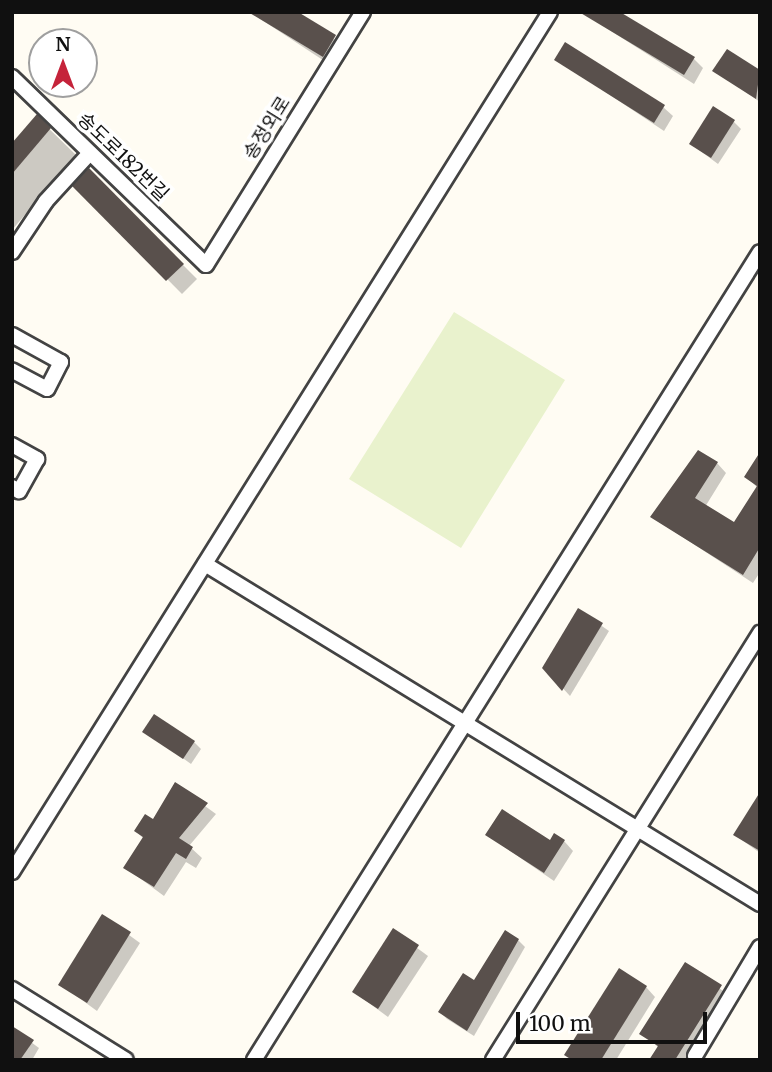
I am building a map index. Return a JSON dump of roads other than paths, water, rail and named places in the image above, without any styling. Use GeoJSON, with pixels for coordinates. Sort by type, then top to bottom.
{"type":"FeatureCollection","features":[{"type":"Feature","properties":{"kind":"street","name":"송정외로"},"geometry":{"type":"LineString","coordinates":[[206,265],[363,12]]}},
{"type":"Feature","properties":{"kind":"street"},"geometry":{"type":"LineString","coordinates":[[12,872],[550,12]]}},
{"type":"Feature","properties":{"kind":"street","name":"송도로182번길"},"geometry":{"type":"LineString","coordinates":[[12,77],[206,265]]}},
{"type":"Feature","properties":{"kind":"street"},"geometry":{"type":"LineString","coordinates":[[12,252],[46,201],[90,152]]}},
{"type":"Feature","properties":{"kind":"street"},"geometry":{"type":"LineString","coordinates":[[254,1060],[760,252]]}},
{"type":"Feature","properties":{"kind":"street"},"geometry":{"type":"LineString","coordinates":[[12,335],[61,362],[47,389],[12,370]]}},
{"type":"Feature","properties":{"kind":"street"},"geometry":{"type":"LineString","coordinates":[[12,445],[37,459],[19,491],[12,487]]}},
{"type":"Feature","properties":{"kind":"street"},"geometry":{"type":"LineString","coordinates":[[205,564],[760,904]]}},
{"type":"Feature","properties":{"kind":"street"},"geometry":{"type":"LineString","coordinates":[[493,1060],[760,633]]}},
{"type":"Feature","properties":{"kind":"street"},"geometry":{"type":"LineString","coordinates":[[695,1056],[760,947]]}},
{"type":"Feature","properties":{"kind":"street"},"geometry":{"type":"LineString","coordinates":[[12,989],[126,1060]]}}]}
